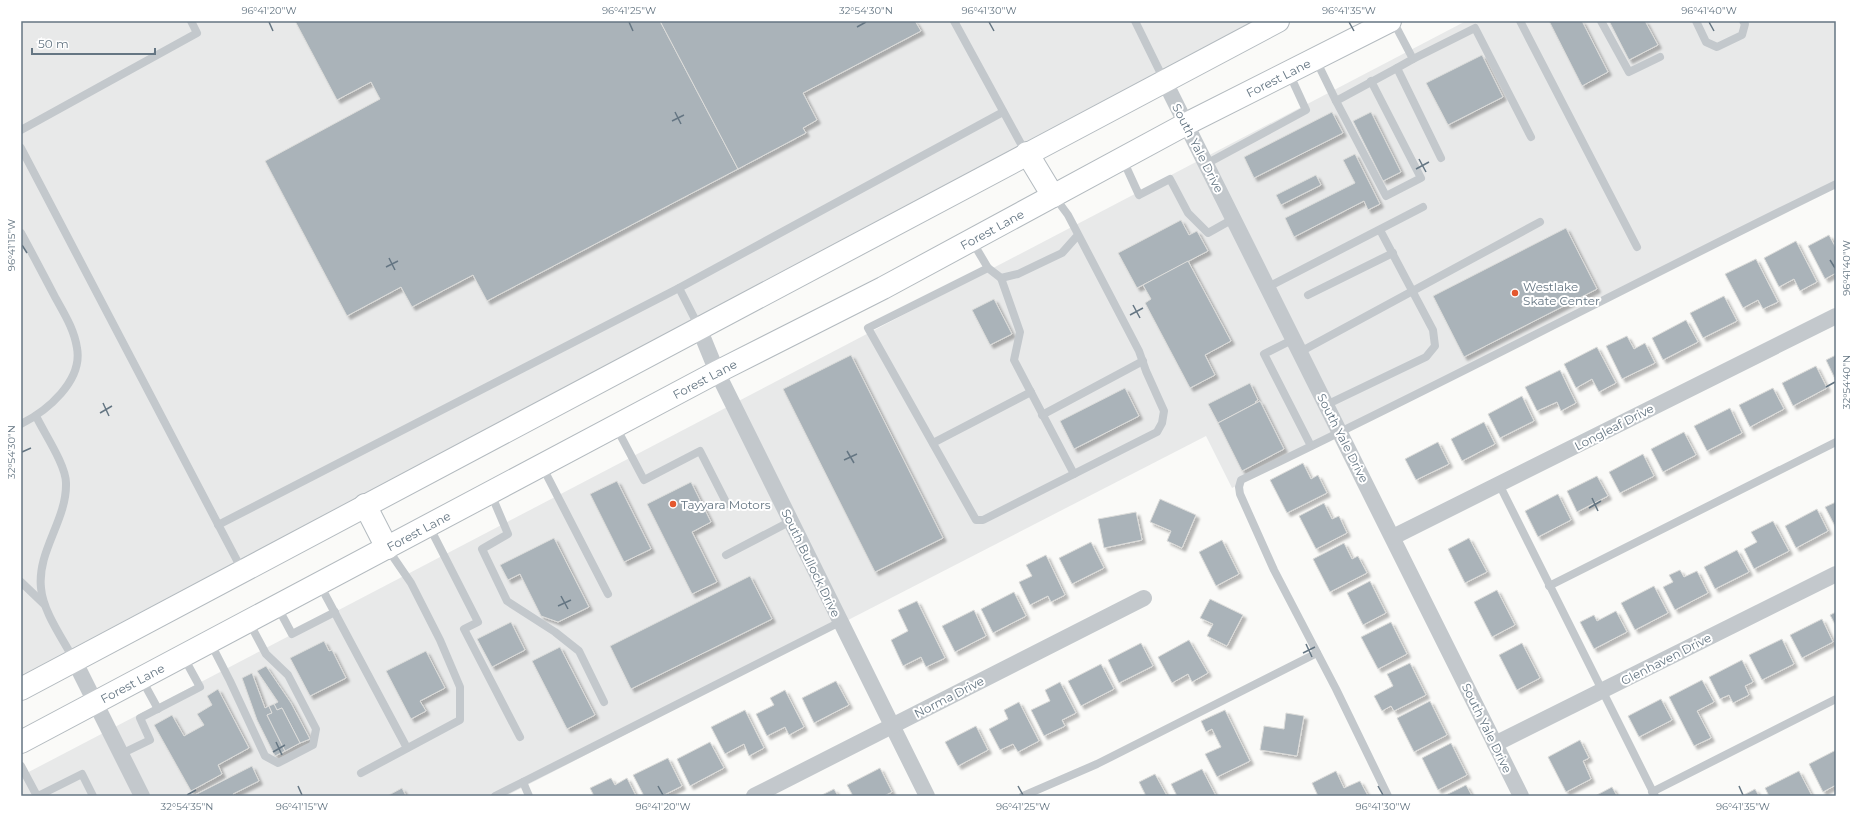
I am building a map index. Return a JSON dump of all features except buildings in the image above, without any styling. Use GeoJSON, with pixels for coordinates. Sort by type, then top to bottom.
{"type":"FeatureCollection","features":[{"type":"Feature","properties":{"kind":"main road"},"geometry":{"type":"LineString","coordinates":[[21,689],[1164,80],[1278,21]]}},
{"type":"Feature","properties":{"kind":"main road","name":"Forest Lane"},"geometry":{"type":"LineString","coordinates":[[21,742],[717,372],[883,288],[1186,124],[1392,21]]}},
{"type":"Feature","properties":{"kind":"main road"},"geometry":{"type":"LineString","coordinates":[[1027,153],[1053,196]]}},
{"type":"Feature","properties":{"kind":"main road"},"geometry":{"type":"LineString","coordinates":[[365,505],[387,548]]}},
{"type":"Feature","properties":{"kind":"street","name":"South Yale Drive"},"geometry":{"type":"LineString","coordinates":[[1164,80],[1521,796]]}},
{"type":"Feature","properties":{"kind":"street","name":"Longleaf Drive"},"geometry":{"type":"LineString","coordinates":[[1393,537],[1836,316]]}},
{"type":"Feature","properties":{"kind":"street","name":"South Bullock Drive"},"geometry":{"type":"LineString","coordinates":[[699,328],[717,372],[927,796]]}},
{"type":"Feature","properties":{"kind":"street","name":"Glenhaven Drive"},"geometry":{"type":"LineString","coordinates":[[1496,744],[1836,574]]}},
{"type":"Feature","properties":{"kind":"street","name":"Norma Drive"},"geometry":{"type":"LineString","coordinates":[[754,796],[1144,598]]}},
{"type":"Feature","properties":{"kind":"street"},"geometry":{"type":"LineString","coordinates":[[74,660],[142,796]]}},
{"type":"Feature","properties":{"kind":"lane"},"geometry":{"type":"LineString","coordinates":[[21,130],[197,33],[191,21]]}},
{"type":"Feature","properties":{"kind":"lane"},"geometry":{"type":"LineString","coordinates":[[954,21],[1027,153]]}},
{"type":"Feature","properties":{"kind":"lane"},"geometry":{"type":"LineString","coordinates":[[1135,21],[1164,80]]}},
{"type":"Feature","properties":{"kind":"lane"},"geometry":{"type":"LineString","coordinates":[[1392,21],[1413,59]]}},
{"type":"Feature","properties":{"kind":"lane"},"geometry":{"type":"LineString","coordinates":[[1520,21],[1637,247]]}},
{"type":"Feature","properties":{"kind":"lane"},"geometry":{"type":"LineString","coordinates":[[1602,21],[1629,72],[1660,57]]}},
{"type":"Feature","properties":{"kind":"lane"},"geometry":{"type":"LineString","coordinates":[[1696,21],[1706,42],[1718,47],[1742,35],[1745,24],[1743,21]]}},
{"type":"Feature","properties":{"kind":"lane"},"geometry":{"type":"LineString","coordinates":[[1336,101],[1371,81],[1475,28],[1531,137]]}},
{"type":"Feature","properties":{"kind":"lane"},"geometry":{"type":"LineString","coordinates":[[1315,59],[1386,196],[1421,178],[1371,81]]}},
{"type":"Feature","properties":{"kind":"lane"},"geometry":{"type":"LineString","coordinates":[[1397,68],[1442,158]]}},
{"type":"Feature","properties":{"kind":"lane"},"geometry":{"type":"LineString","coordinates":[[1206,164],[1306,110],[1289,72]]}},
{"type":"Feature","properties":{"kind":"lane"},"geometry":{"type":"LineString","coordinates":[[218,525],[679,288],[1003,112]]}},
{"type":"Feature","properties":{"kind":"lane"},"geometry":{"type":"LineString","coordinates":[[21,148],[242,571]]}},
{"type":"Feature","properties":{"kind":"lane"},"geometry":{"type":"LineString","coordinates":[[1122,158],[1139,195],[1170,179],[1188,213],[1208,233],[1233,219]]}},
{"type":"Feature","properties":{"kind":"lane"},"geometry":{"type":"LineString","coordinates":[[1388,796],[1274,570],[1240,494],[1240,480],[1340,432],[1728,236],[1836,184]]}},
{"type":"Feature","properties":{"kind":"lane"},"geometry":{"type":"LineString","coordinates":[[988,268],[868,328],[976,520],[983,520],[1157,432],[1162,423],[1164,411],[1139,351],[1068,216],[1053,196]]}},
{"type":"Feature","properties":{"kind":"lane"},"geometry":{"type":"LineString","coordinates":[[1268,287],[1423,208]]}},
{"type":"Feature","properties":{"kind":"lane"},"geometry":{"type":"LineString","coordinates":[[1311,446],[1264,354],[1297,346],[1413,291],[1540,222]]}},
{"type":"Feature","properties":{"kind":"lane"},"geometry":{"type":"LineString","coordinates":[[1326,405],[1426,357],[1435,346],[1433,330],[1380,230]]}},
{"type":"Feature","properties":{"kind":"lane"},"geometry":{"type":"LineString","coordinates":[[21,232],[71,327],[77,349],[75,369],[61,395],[36,416],[21,424]]}},
{"type":"Feature","properties":{"kind":"lane"},"geometry":{"type":"LineString","coordinates":[[1002,278],[1018,274],[1062,253],[1078,235]]}},
{"type":"Feature","properties":{"kind":"lane"},"geometry":{"type":"LineString","coordinates":[[971,240],[988,268],[1002,278],[1020,332],[1014,360],[1074,474]]}},
{"type":"Feature","properties":{"kind":"lane"},"geometry":{"type":"LineString","coordinates":[[1308,295],[1392,253]]}},
{"type":"Feature","properties":{"kind":"lane"},"geometry":{"type":"LineString","coordinates":[[679,288],[699,328]]}},
{"type":"Feature","properties":{"kind":"lane"},"geometry":{"type":"LineString","coordinates":[[1042,415],[1143,361]]}},
{"type":"Feature","properties":{"kind":"lane"},"geometry":{"type":"LineString","coordinates":[[933,443],[1031,392]]}},
{"type":"Feature","properties":{"kind":"lane"},"geometry":{"type":"LineString","coordinates":[[36,416],[63,469],[66,482],[64,503],[41,568],[40,588],[44,605],[74,660]]}},
{"type":"Feature","properties":{"kind":"lane"},"geometry":{"type":"LineString","coordinates":[[616,426],[644,480],[700,451],[727,504]]}},
{"type":"Feature","properties":{"kind":"lane"},"geometry":{"type":"LineString","coordinates":[[1549,586],[1836,442]]}},
{"type":"Feature","properties":{"kind":"lane"},"geometry":{"type":"LineString","coordinates":[[542,465],[608,594]]}},
{"type":"Feature","properties":{"kind":"lane"},"geometry":{"type":"LineString","coordinates":[[1499,484],[1653,794],[1836,699]]}},
{"type":"Feature","properties":{"kind":"lane"},"geometry":{"type":"LineString","coordinates":[[490,493],[508,534],[482,549],[507,601],[555,632],[579,651],[604,702]]}},
{"type":"Feature","properties":{"kind":"lane"},"geometry":{"type":"LineString","coordinates":[[726,555],[791,521]]}},
{"type":"Feature","properties":{"kind":"lane"},"geometry":{"type":"LineString","coordinates":[[429,526],[478,622],[464,629],[520,737]]}},
{"type":"Feature","properties":{"kind":"lane"},"geometry":{"type":"LineString","coordinates":[[361,773],[460,720],[460,687],[440,640],[412,583],[387,548]]}},
{"type":"Feature","properties":{"kind":"lane"},"geometry":{"type":"LineString","coordinates":[[21,582],[44,605]]}},
{"type":"Feature","properties":{"kind":"lane"},"geometry":{"type":"LineString","coordinates":[[320,583],[407,748]]}},
{"type":"Feature","properties":{"kind":"lane"},"geometry":{"type":"LineString","coordinates":[[277,606],[292,634],[335,612]]}},
{"type":"Feature","properties":{"kind":"lane"},"geometry":{"type":"LineString","coordinates":[[209,642],[230,682],[265,756],[278,763],[313,745],[316,730],[288,675],[266,654],[249,621]]}},
{"type":"Feature","properties":{"kind":"lane"},"geometry":{"type":"LineString","coordinates":[[494,796],[840,622]]}},
{"type":"Feature","properties":{"kind":"lane"},"geometry":{"type":"LineString","coordinates":[[1023,796],[1097,764],[1317,653]]}},
{"type":"Feature","properties":{"kind":"lane"},"geometry":{"type":"LineString","coordinates":[[121,754],[150,740],[140,718],[200,687],[183,656]]}},
{"type":"Feature","properties":{"kind":"lane"},"geometry":{"type":"LineString","coordinates":[[141,678],[158,709]]}},
{"type":"Feature","properties":{"kind":"lane"},"geometry":{"type":"LineString","coordinates":[[21,766],[38,796],[82,774],[93,796]]}},
{"type":"Feature","properties":{"kind":"lane"},"geometry":{"type":"LineString","coordinates":[[523,782],[530,796]]}},
{"type":"Feature","properties":{"kind":"shaded area"},"geometry":{"type":"Polygon","coordinates":[[[21,21],[1285,21],[21,682],[21,21]]]}},
{"type":"Feature","properties":{"kind":"shaded area"},"geometry":{"type":"Polygon","coordinates":[[[1466,21],[1836,21],[1836,185],[1232,488],[1206,436],[506,796],[21,796],[21,776],[1466,21]]]}},
{"type":"Feature","properties":{"kind":"place","name":"Westlake Skate Center"},"geometry":{"type":"Point","coordinates":[1515,293]}},
{"type":"Feature","properties":{"kind":"place","name":"Tayyara Motors"},"geometry":{"type":"Point","coordinates":[673,504]}}]}
